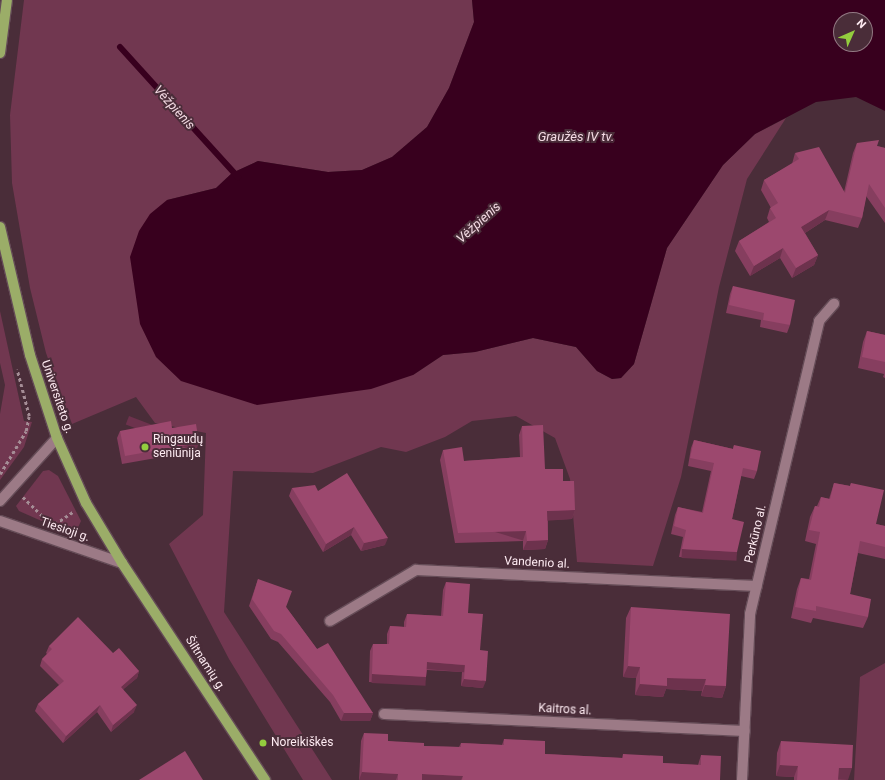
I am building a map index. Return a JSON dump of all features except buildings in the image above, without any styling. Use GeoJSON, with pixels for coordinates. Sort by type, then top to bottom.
{"type":"FeatureCollection","features":[{"type":"Feature","properties":{"kind":"main road"},"geometry":{"type":"LineString","coordinates":[[0,53],[7,0]]}},
{"type":"Feature","properties":{"kind":"main road","name":"Universiteto g."},"geometry":{"type":"LineString","coordinates":[[0,227],[30,355],[57,438],[86,503],[122,563]]}},
{"type":"Feature","properties":{"kind":"main road","name":"Šiltnamių g."},"geometry":{"type":"LineString","coordinates":[[122,563],[265,780]]}},
{"type":"Feature","properties":{"kind":"street","name":"Perkūno al."},"geometry":{"type":"LineString","coordinates":[[742,780],[750,614],[819,321],[834,304]]}},
{"type":"Feature","properties":{"kind":"street"},"geometry":{"type":"LineString","coordinates":[[0,501],[57,438]]}},
{"type":"Feature","properties":{"kind":"street","name":"Tiesioji g."},"geometry":{"type":"LineString","coordinates":[[0,521],[122,563]]}},
{"type":"Feature","properties":{"kind":"street","name":"Vandenio al."},"geometry":{"type":"LineString","coordinates":[[330,621],[416,570],[757,586]]}},
{"type":"Feature","properties":{"kind":"street","name":"Kaitros al."},"geometry":{"type":"LineString","coordinates":[[384,714],[744,731]]}},
{"type":"Feature","properties":{"kind":"path"},"geometry":{"type":"LineString","coordinates":[[15,365],[29,416],[26,431],[0,474],[53,525],[86,503]]}},
{"type":"Feature","properties":{"kind":"shaded area"},"geometry":{"type":"Polygon","coordinates":[[[24,0],[472,0],[474,22],[449,88],[427,127],[392,157],[362,170],[328,172],[258,161],[232,173],[216,188],[167,200],[413,375],[443,355],[475,352],[533,338],[576,347],[597,371],[612,379],[621,378],[634,364],[667,248],[723,165],[755,134],[786,118],[747,179],[719,287],[681,477],[653,566],[577,562],[570,479],[555,438],[516,416],[472,421],[445,437],[406,452],[381,447],[313,473],[233,471],[224,612],[332,780],[303,780],[229,659],[169,544],[203,515],[206,433],[155,423],[136,397],[72,424],[46,353],[30,288],[12,183],[10,115],[24,0]]]}},
{"type":"Feature","properties":{"kind":"shaded area"},"geometry":{"type":"Polygon","coordinates":[[[0,311],[24,421],[32,422],[24,447],[0,480],[0,414],[5,385],[0,363],[0,311]]]}},
{"type":"Feature","properties":{"kind":"shaded area"},"geometry":{"type":"Polygon","coordinates":[[[49,470],[58,476],[81,521],[76,532],[71,534],[19,511],[16,506],[43,471],[49,470]]]}},
{"type":"Feature","properties":{"kind":"shaded area"},"geometry":{"type":"Polygon","coordinates":[[[885,663],[885,780],[854,780],[860,677],[885,663]]]}},
{"type":"Feature","properties":{"kind":"water","name":"Graužės IV tv."},"geometry":{"type":"Polygon","coordinates":[[[472,0],[885,0],[885,111],[856,97],[816,102],[755,134],[723,165],[667,248],[634,364],[621,378],[612,379],[597,371],[576,347],[533,338],[475,352],[443,355],[413,375],[371,389],[257,405],[181,381],[156,357],[140,324],[130,257],[139,231],[150,214],[167,200],[216,188],[232,173],[258,161],[328,172],[362,170],[392,157],[427,127],[449,88],[474,22],[472,0]]]}},
{"type":"Feature","properties":{"kind":"waterway","name":"Vėžpienis"},"geometry":{"type":"LineString","coordinates":[[120,47],[238,177]]}},
{"type":"Feature","properties":{"kind":"place","name":"Ringaudų seniūnija"},"geometry":{"type":"Point","coordinates":[145,447]}},
{"type":"Feature","properties":{"kind":"place","name":"Noreikiškės"},"geometry":{"type":"Point","coordinates":[263,743]}}]}
